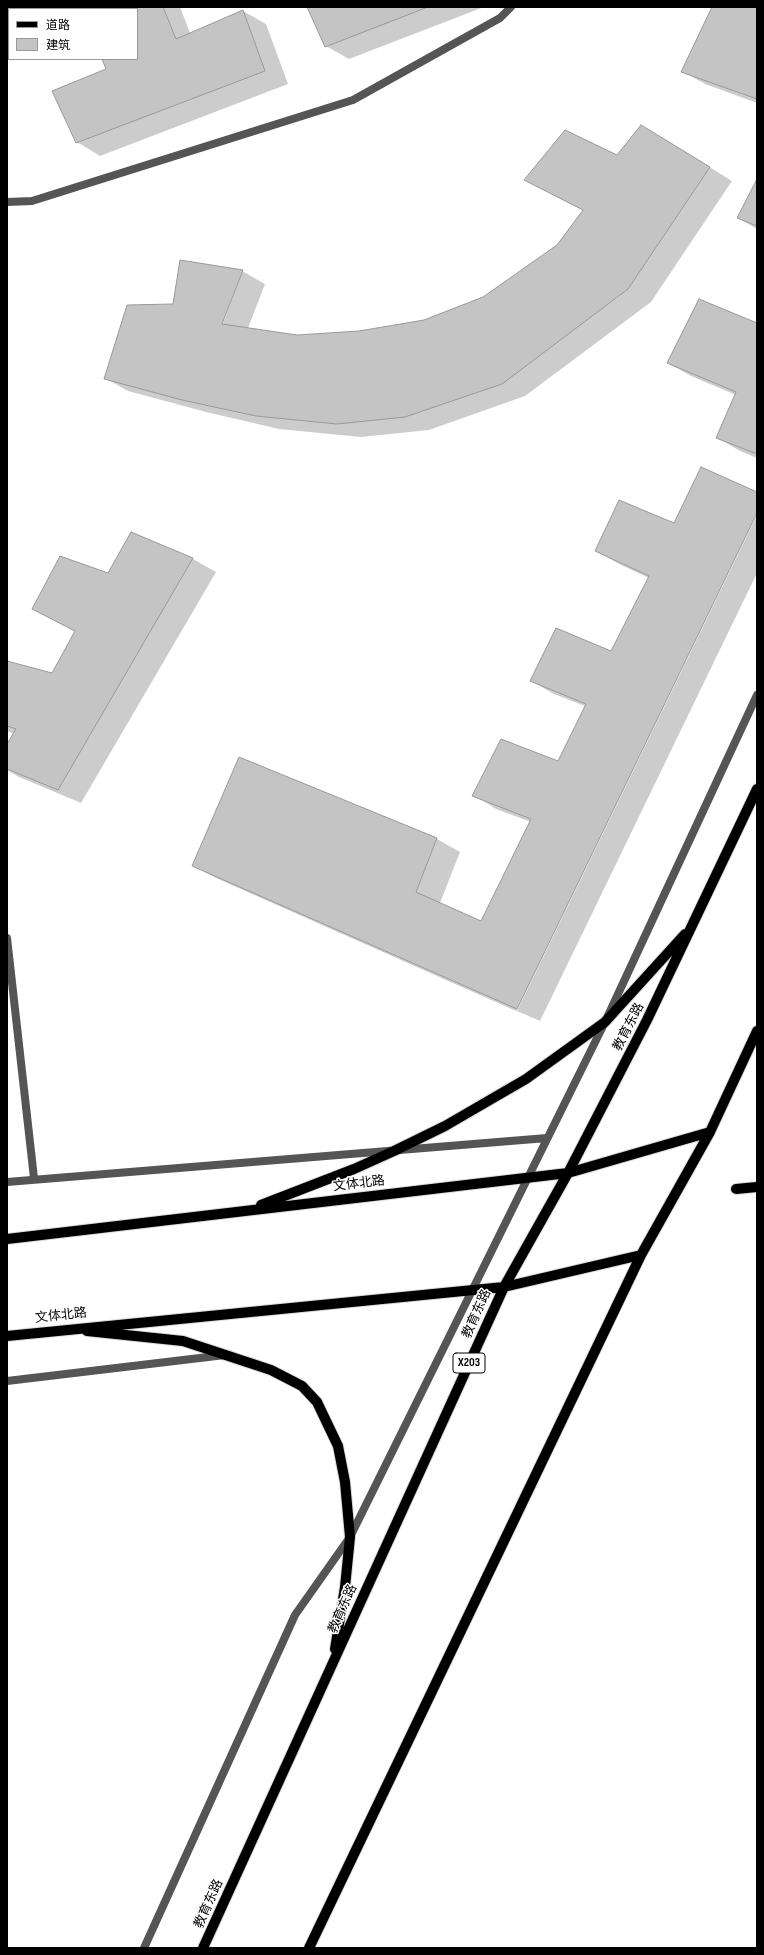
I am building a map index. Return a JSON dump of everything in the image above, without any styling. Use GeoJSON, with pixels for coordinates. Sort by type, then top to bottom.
{"type":"FeatureCollection","features":[{"type":"Feature","properties":{"kind":"main road","name":"教育东路"},"geometry":{"type":"LineString","coordinates":[[203,1948],[504,1287],[568,1173],[647,1020],[757,789]]}},
{"type":"Feature","properties":{"kind":"main road"},"geometry":{"type":"LineString","coordinates":[[246,1211],[354,1169],[394,1151],[445,1126],[526,1079],[605,1022],[692,927]]}},
{"type":"Feature","properties":{"kind":"main road"},"geometry":{"type":"LineString","coordinates":[[308,1948],[641,1255],[710,1132],[756,1033]]}},
{"type":"Feature","properties":{"kind":"main road","name":"文体北路"},"geometry":{"type":"LineString","coordinates":[[7,1239],[568,1173],[710,1132]]}},
{"type":"Feature","properties":{"kind":"main road"},"geometry":{"type":"LineString","coordinates":[[736,1189],[757,1187]]}},
{"type":"Feature","properties":{"kind":"main road","name":"文体北路"},"geometry":{"type":"LineString","coordinates":[[7,1336],[65,1329],[504,1287],[641,1255]]}},
{"type":"Feature","properties":{"kind":"main road"},"geometry":{"type":"LineString","coordinates":[[65,1329],[183,1341],[271,1370],[302,1386],[317,1402],[338,1446],[345,1482],[350,1536],[345,1587],[333,1662]]}},
{"type":"Feature","properties":{"kind":"street"},"geometry":{"type":"LineString","coordinates":[[7,202],[32,201],[353,100],[500,18],[511,7]]}},
{"type":"Feature","properties":{"kind":"street"},"geometry":{"type":"LineString","coordinates":[[144,1948],[295,1615],[350,1536],[605,1022],[757,695]]}},
{"type":"Feature","properties":{"kind":"street"},"geometry":{"type":"LineString","coordinates":[[7,938],[34,1178]]}},
{"type":"Feature","properties":{"kind":"street"},"geometry":{"type":"LineString","coordinates":[[7,1182],[34,1178],[547,1138]]}},
{"type":"Feature","properties":{"kind":"street"},"geometry":{"type":"LineString","coordinates":[[7,1381],[227,1355]]}},
{"type":"Feature","properties":{"kind":"building"},"geometry":{"type":"Polygon","coordinates":[[[163,7],[176,39],[243,10],[265,71],[76,143],[52,91],[106,69],[102,60],[138,60],[138,8],[84,8],[163,7]]]}},
{"type":"Feature","properties":{"kind":"building"},"geometry":{"type":"Polygon","coordinates":[[[307,7],[428,7],[325,47],[307,7]]]}},
{"type":"Feature","properties":{"kind":"building"},"geometry":{"type":"Polygon","coordinates":[[[712,7],[757,7],[757,99],[681,72],[712,7]]]}},
{"type":"Feature","properties":{"kind":"building"},"geometry":{"type":"Polygon","coordinates":[[[641,125],[710,167],[628,289],[502,384],[405,417],[337,424],[256,416],[182,400],[104,379],[127,305],[173,304],[180,260],[243,270],[222,324],[297,335],[359,331],[424,320],[483,297],[557,245],[583,210],[524,180],[565,130],[617,155],[641,125]]]}},
{"type":"Feature","properties":{"kind":"building"},"geometry":{"type":"Polygon","coordinates":[[[757,179],[757,226],[737,218],[757,179]]]}},
{"type":"Feature","properties":{"kind":"building"},"geometry":{"type":"Polygon","coordinates":[[[699,299],[757,323],[757,454],[716,438],[736,392],[667,363],[699,299]]]}},
{"type":"Feature","properties":{"kind":"building"},"geometry":{"type":"Polygon","coordinates":[[[701,467],[757,492],[757,513],[517,1009],[192,866],[239,757],[437,838],[416,892],[481,921],[531,819],[472,796],[501,739],[558,761],[586,704],[530,681],[556,628],[611,651],[649,576],[595,551],[619,500],[674,523],[701,467]]]}},
{"type":"Feature","properties":{"kind":"building"},"geometry":{"type":"Polygon","coordinates":[[[131,532],[193,558],[58,790],[7,769],[7,744],[16,729],[7,726],[7,661],[52,673],[75,631],[32,609],[60,556],[108,573],[131,532]]]}}]}
